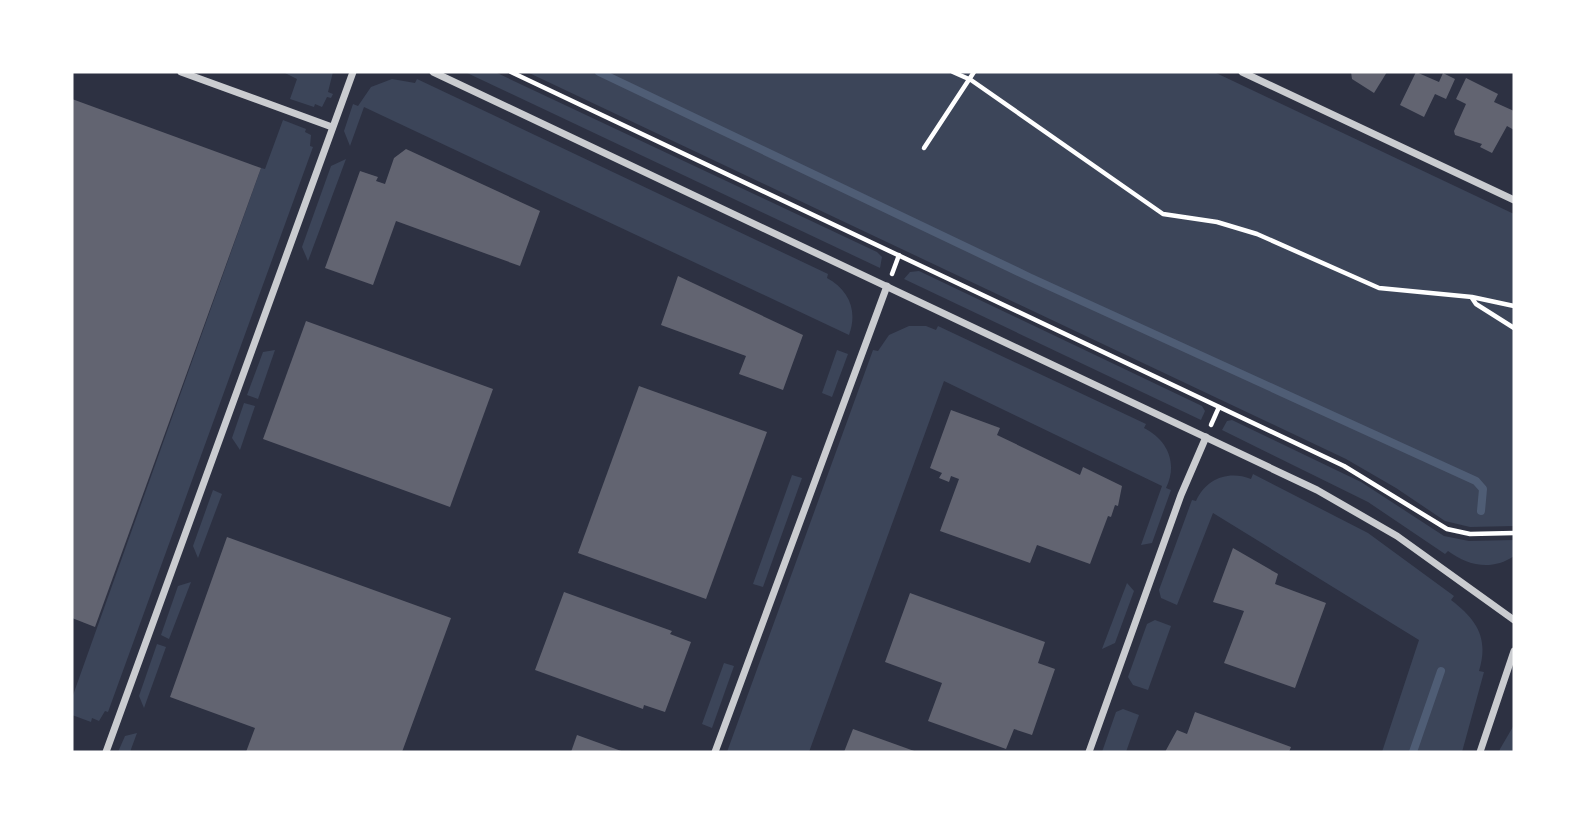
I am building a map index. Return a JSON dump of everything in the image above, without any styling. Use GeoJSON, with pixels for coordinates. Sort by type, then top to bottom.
{"type":"FeatureCollection","features":[{"type":"Feature","properties":{"kind":"street"},"geometry":{"type":"LineString","coordinates":[[181,72],[332,127]]}},
{"type":"Feature","properties":{"kind":"street"},"geometry":{"type":"LineString","coordinates":[[106,752],[353,72]]}},
{"type":"Feature","properties":{"kind":"street"},"geometry":{"type":"LineString","coordinates":[[433,72],[1317,490],[1374,521],[1514,620]]}},
{"type":"Feature","properties":{"kind":"street"},"geometry":{"type":"LineString","coordinates":[[1242,72],[1514,200]]}},
{"type":"Feature","properties":{"kind":"street"},"geometry":{"type":"LineString","coordinates":[[715,752],[887,286]]}},
{"type":"Feature","properties":{"kind":"street"},"geometry":{"type":"LineString","coordinates":[[1089,752],[1181,495],[1206,437]]}},
{"type":"Feature","properties":{"kind":"street"},"geometry":{"type":"LineString","coordinates":[[1480,752],[1514,652]]}},
{"type":"Feature","properties":{"kind":"path"},"geometry":{"type":"LineString","coordinates":[[511,72],[1344,466],[1447,529],[1470,534],[1514,533]]}},
{"type":"Feature","properties":{"kind":"path"},"geometry":{"type":"LineString","coordinates":[[953,72],[971,80],[1163,214],[1217,222],[1257,234],[1379,288],[1472,297],[1514,306]]}},
{"type":"Feature","properties":{"kind":"path"},"geometry":{"type":"LineString","coordinates":[[924,148],[974,72]]}},
{"type":"Feature","properties":{"kind":"path"},"geometry":{"type":"LineString","coordinates":[[1472,297],[1476,304],[1514,328]]}},
{"type":"Feature","properties":{"kind":"shaded area"},"geometry":{"type":"Polygon","coordinates":[[[283,72],[333,72],[328,92],[333,94],[331,98],[327,97],[322,107],[290,99],[297,79],[283,72]]]}},
{"type":"Feature","properties":{"kind":"shaded area"},"geometry":{"type":"Polygon","coordinates":[[[465,72],[495,72],[877,252],[882,257],[880,268],[465,72]]]}},
{"type":"Feature","properties":{"kind":"shaded area"},"geometry":{"type":"Polygon","coordinates":[[[527,72],[1214,72],[1514,214],[1514,526],[1470,527],[1445,521],[1346,459],[527,72]],[[913,219],[1029,277],[1202,355],[913,219]]]}},
{"type":"Feature","properties":{"kind":"shaded area"},"geometry":{"type":"Polygon","coordinates":[[[392,79],[415,83],[417,79],[828,274],[827,278],[841,289],[850,302],[852,326],[849,335],[364,107],[350,146],[344,131],[353,104],[358,106],[371,87],[392,79]]]}},
{"type":"Feature","properties":{"kind":"shaded area"},"geometry":{"type":"Polygon","coordinates":[[[283,120],[306,129],[305,132],[311,135],[310,146],[313,147],[108,712],[105,711],[99,721],[92,718],[91,722],[72,715],[72,698],[261,168],[265,169],[283,120]]]}},
{"type":"Feature","properties":{"kind":"shaded area"},"geometry":{"type":"Polygon","coordinates":[[[346,159],[308,261],[302,247],[331,166],[346,159]]]}},
{"type":"Feature","properties":{"kind":"shaded area"},"geometry":{"type":"Polygon","coordinates":[[[919,271],[1202,406],[1205,411],[1201,420],[904,279],[910,272],[919,271]]]}},
{"type":"Feature","properties":{"kind":"shaded area"},"geometry":{"type":"Polygon","coordinates":[[[909,326],[926,326],[936,330],[938,326],[1146,424],[1144,428],[1165,446],[1171,462],[1166,488],[1171,490],[1152,543],[1141,545],[1162,486],[944,381],[809,752],[727,752],[873,350],[878,351],[889,335],[909,326]]]}},
{"type":"Feature","properties":{"kind":"shaded area"},"geometry":{"type":"Polygon","coordinates":[[[275,350],[258,399],[247,395],[263,352],[275,350]]]}},
{"type":"Feature","properties":{"kind":"shaded area"},"geometry":{"type":"Polygon","coordinates":[[[837,350],[848,354],[832,397],[822,393],[837,350]]]}},
{"type":"Feature","properties":{"kind":"shaded area"},"geometry":{"type":"Polygon","coordinates":[[[244,403],[255,406],[240,450],[232,438],[244,403]]]}},
{"type":"Feature","properties":{"kind":"shaded area"},"geometry":{"type":"Polygon","coordinates":[[[1232,420],[1361,482],[1444,536],[1469,541],[1514,540],[1514,556],[1497,564],[1480,565],[1448,551],[1445,554],[1368,502],[1222,430],[1227,421],[1232,420]]]}},
{"type":"Feature","properties":{"kind":"shaded area"},"geometry":{"type":"Polygon","coordinates":[[[1253,474],[1368,533],[1454,596],[1451,600],[1468,615],[1478,631],[1482,649],[1479,671],[1484,672],[1462,752],[1382,752],[1419,640],[1213,513],[1177,605],[1161,598],[1159,590],[1192,500],[1196,501],[1206,487],[1219,478],[1242,476],[1251,479],[1253,474]]]}},
{"type":"Feature","properties":{"kind":"shaded area"},"geometry":{"type":"Polygon","coordinates":[[[792,475],[802,478],[763,587],[753,584],[792,475]]]}},
{"type":"Feature","properties":{"kind":"shaded area"},"geometry":{"type":"Polygon","coordinates":[[[213,490],[222,494],[198,558],[193,546],[213,490]]]}},
{"type":"Feature","properties":{"kind":"shaded area"},"geometry":{"type":"Polygon","coordinates":[[[191,582],[169,639],[161,635],[178,586],[191,582]]]}},
{"type":"Feature","properties":{"kind":"shaded area"},"geometry":{"type":"Polygon","coordinates":[[[1127,583],[1134,591],[1115,643],[1102,649],[1127,583]]]}},
{"type":"Feature","properties":{"kind":"shaded area"},"geometry":{"type":"Polygon","coordinates":[[[1155,620],[1171,626],[1148,690],[1133,685],[1128,677],[1147,624],[1155,620]]]}},
{"type":"Feature","properties":{"kind":"shaded area"},"geometry":{"type":"Polygon","coordinates":[[[157,644],[166,647],[144,708],[139,696],[157,644]]]}},
{"type":"Feature","properties":{"kind":"shaded area"},"geometry":{"type":"Polygon","coordinates":[[[724,663],[734,666],[712,728],[702,724],[724,663]]]}},
{"type":"Feature","properties":{"kind":"shaded area"},"geometry":{"type":"Polygon","coordinates":[[[1123,709],[1139,715],[1126,752],[1102,752],[1116,712],[1123,709]]]}},
{"type":"Feature","properties":{"kind":"shaded area"},"geometry":{"type":"Polygon","coordinates":[[[1514,725],[1514,752],[1499,752],[1500,749],[1514,725]]]}},
{"type":"Feature","properties":{"kind":"shaded area"},"geometry":{"type":"Polygon","coordinates":[[[137,733],[130,752],[118,752],[125,736],[137,733]]]}},
{"type":"Feature","properties":{"kind":"building"},"geometry":{"type":"Polygon","coordinates":[[[1351,72],[1387,72],[1374,93],[1352,79],[1351,72]]]}},
{"type":"Feature","properties":{"kind":"building"},"geometry":{"type":"Polygon","coordinates":[[[1416,72],[1439,82],[1443,73],[1455,79],[1446,99],[1435,94],[1424,117],[1400,105],[1416,72]]]}},
{"type":"Feature","properties":{"kind":"building"},"geometry":{"type":"Polygon","coordinates":[[[1466,78],[1498,94],[1494,102],[1514,111],[1514,130],[1507,126],[1492,153],[1480,147],[1482,144],[1455,135],[1454,131],[1466,104],[1456,99],[1466,78]]]}},
{"type":"Feature","properties":{"kind":"building"},"geometry":{"type":"Polygon","coordinates":[[[72,99],[261,168],[95,627],[72,618],[72,99]]]}},
{"type":"Feature","properties":{"kind":"building"},"geometry":{"type":"Polygon","coordinates":[[[406,149],[540,211],[520,266],[396,221],[373,285],[325,268],[360,171],[378,177],[376,181],[385,184],[394,158],[406,149]]]}},
{"type":"Feature","properties":{"kind":"building"},"geometry":{"type":"Polygon","coordinates":[[[678,276],[803,335],[783,390],[739,374],[746,356],[661,325],[678,276]]]}},
{"type":"Feature","properties":{"kind":"building"},"geometry":{"type":"Polygon","coordinates":[[[306,321],[493,389],[450,507],[263,439],[306,321]]]}},
{"type":"Feature","properties":{"kind":"building"},"geometry":{"type":"Polygon","coordinates":[[[639,386],[767,432],[706,599],[578,553],[639,386]]]}},
{"type":"Feature","properties":{"kind":"building"},"geometry":{"type":"Polygon","coordinates":[[[951,410],[1000,428],[997,435],[1080,475],[1083,467],[1122,486],[1118,506],[1115,505],[1111,517],[1108,516],[1090,564],[1037,545],[1030,563],[940,531],[959,479],[951,476],[949,482],[939,478],[942,473],[930,468],[951,410]]]}},
{"type":"Feature","properties":{"kind":"building"},"geometry":{"type":"Polygon","coordinates":[[[227,537],[451,618],[402,752],[246,752],[255,728],[170,697],[227,537]]]}},
{"type":"Feature","properties":{"kind":"building"},"geometry":{"type":"Polygon","coordinates":[[[1233,548],[1278,574],[1275,584],[1326,603],[1295,688],[1224,663],[1244,611],[1213,602],[1233,548]]]}},
{"type":"Feature","properties":{"kind":"building"},"geometry":{"type":"Polygon","coordinates":[[[564,592],[672,631],[670,634],[691,642],[665,712],[644,705],[643,709],[535,670],[564,592]]]}},
{"type":"Feature","properties":{"kind":"building"},"geometry":{"type":"Polygon","coordinates":[[[910,593],[1045,642],[1038,663],[1055,669],[1032,735],[1014,729],[1006,749],[928,721],[942,683],[885,662],[910,593]]]}},
{"type":"Feature","properties":{"kind":"building"},"geometry":{"type":"Polygon","coordinates":[[[1195,712],[1291,747],[1289,752],[1165,752],[1177,730],[1187,734],[1195,712]]]}},
{"type":"Feature","properties":{"kind":"building"},"geometry":{"type":"Polygon","coordinates":[[[853,729],[917,752],[844,752],[853,729]]]}},
{"type":"Feature","properties":{"kind":"building"},"geometry":{"type":"Polygon","coordinates":[[[577,735],[624,752],[571,752],[577,735]]]}},
{"type":"Feature","properties":{"kind":"waterway"},"geometry":{"type":"LineString","coordinates":[[599,72],[1029,277],[1476,481],[1483,489],[1481,511]]}},
{"type":"Feature","properties":{"kind":"waterway"},"geometry":{"type":"LineString","coordinates":[[1413,752],[1441,671]]}}]}
